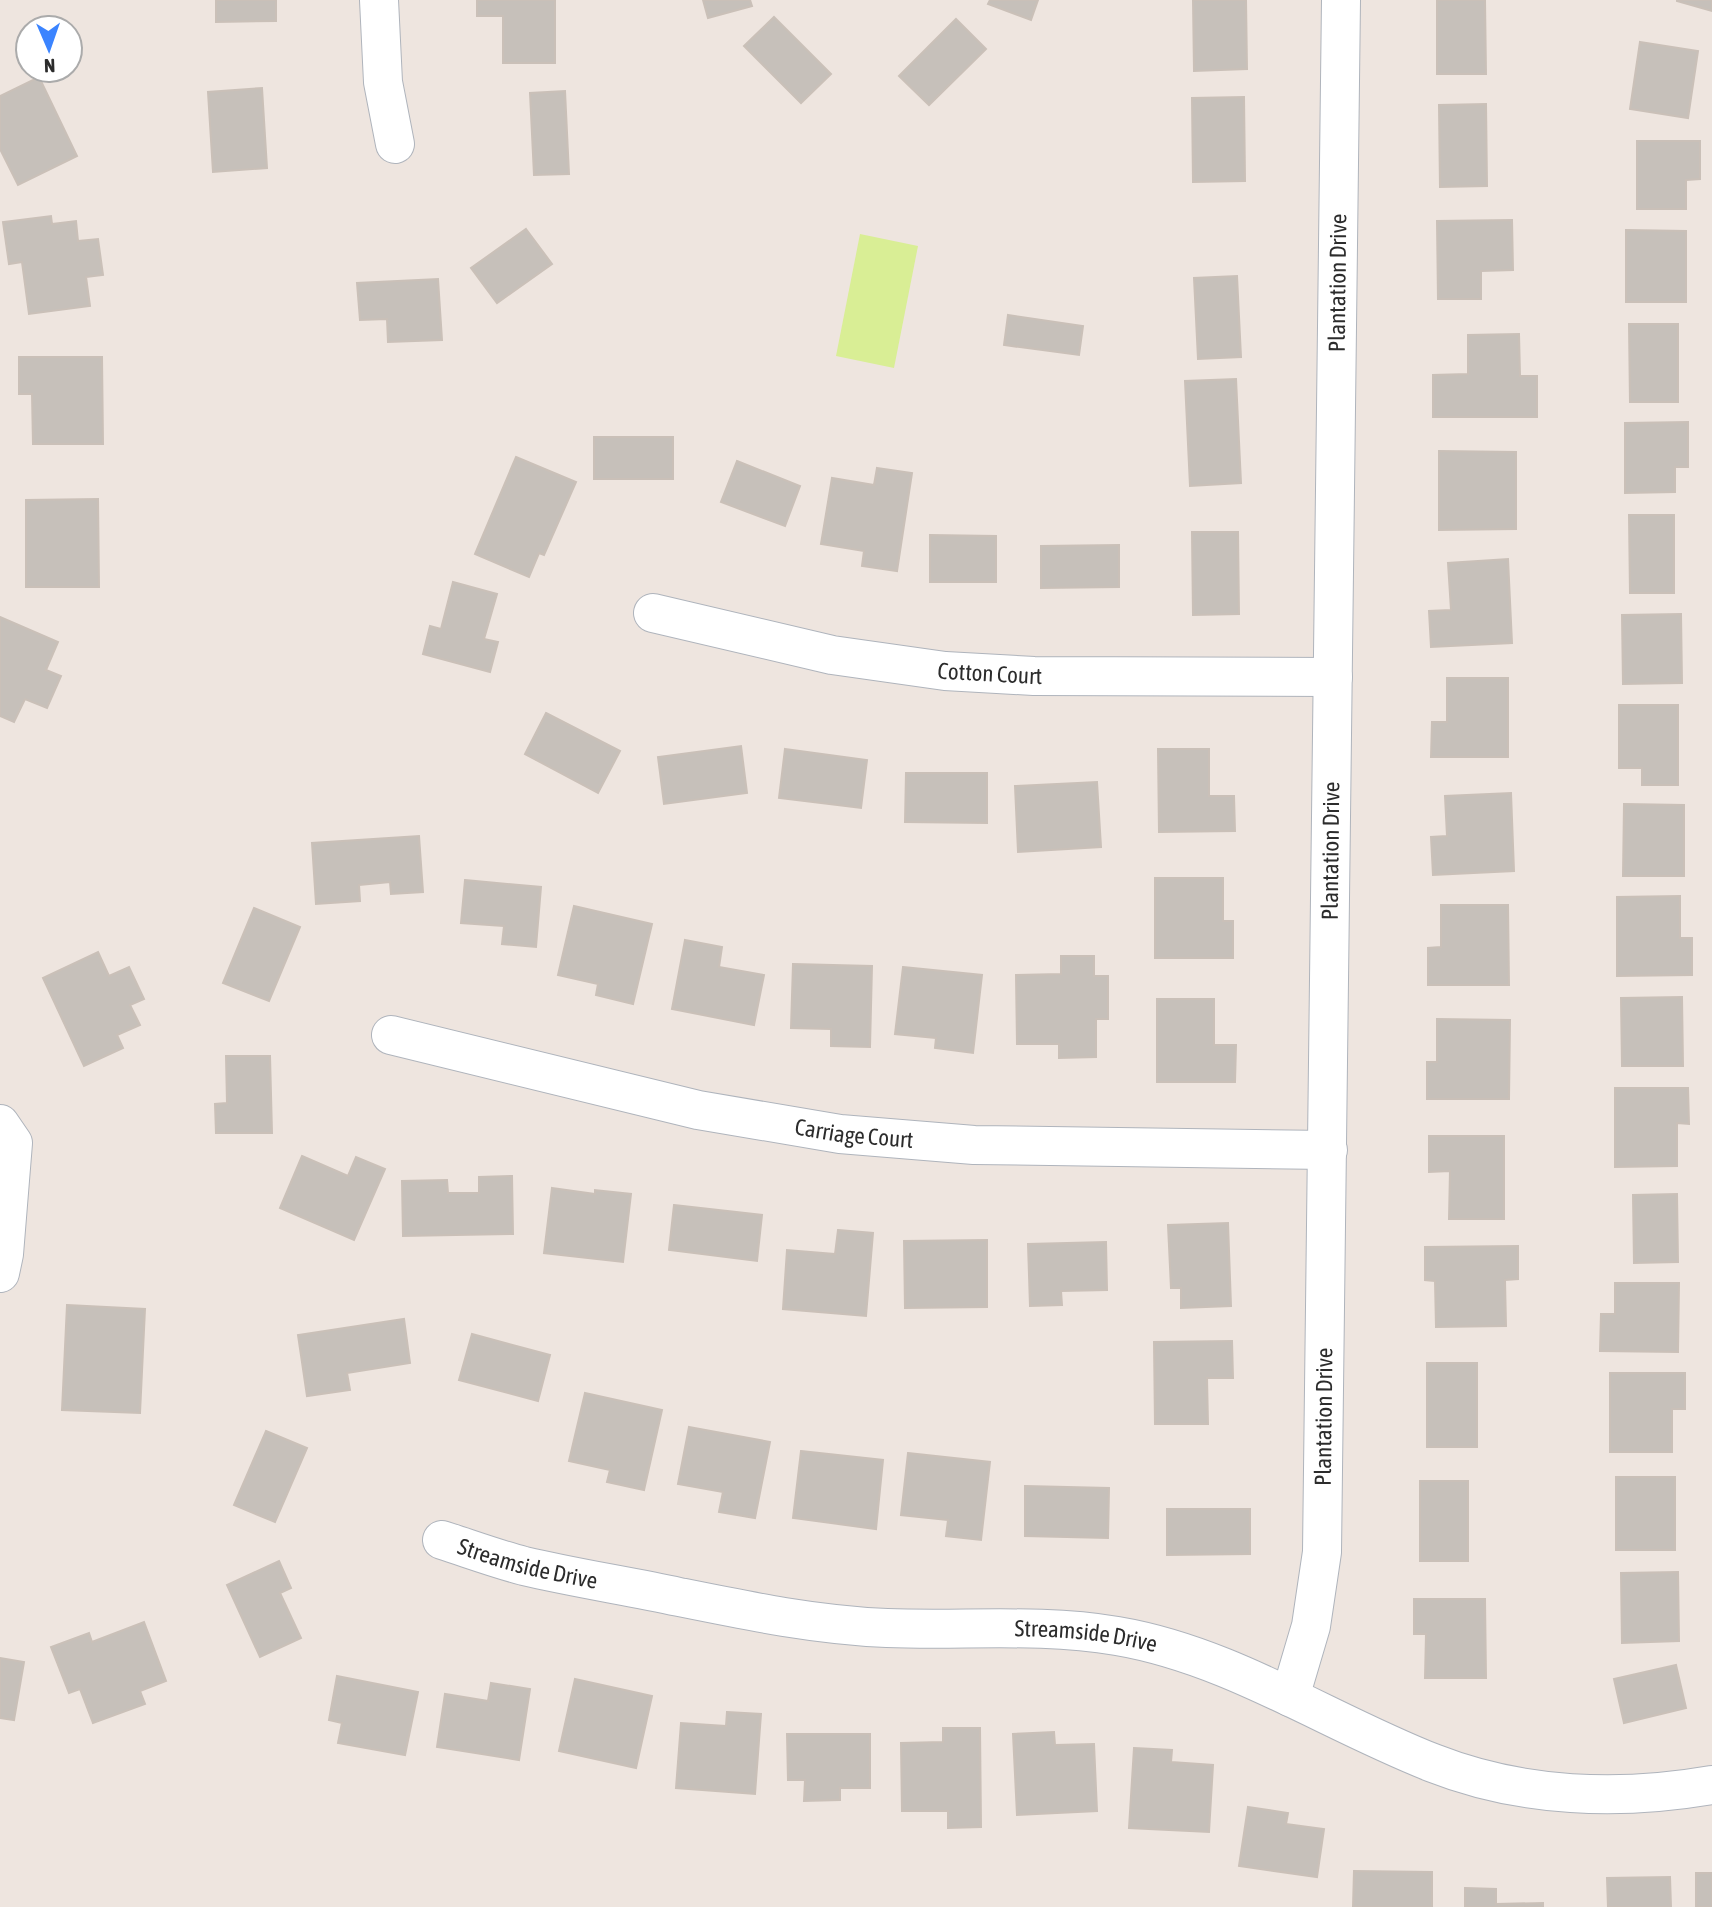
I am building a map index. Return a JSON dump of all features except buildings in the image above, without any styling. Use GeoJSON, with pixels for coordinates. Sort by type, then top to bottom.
{"type":"FeatureCollection","features":[{"type":"Feature","properties":{"kind":"street"},"geometry":{"type":"LineString","coordinates":[[379,0],[383,82],[395,144]]}},
{"type":"Feature","properties":{"kind":"street","name":"Plantation Drive"},"geometry":{"type":"LineString","coordinates":[[1290,1697],[1311,1626],[1322,1552],[1341,0]]}},
{"type":"Feature","properties":{"kind":"street","name":"Cotton Court"},"geometry":{"type":"LineString","coordinates":[[653,613],[832,655],[945,671],[1034,676],[1333,677]]}},
{"type":"Feature","properties":{"kind":"street","name":"Carriage Court"},"geometry":{"type":"LineString","coordinates":[[391,1035],[698,1110],[841,1134],[974,1144],[1328,1150]]}},
{"type":"Feature","properties":{"kind":"street"},"geometry":{"type":"LineString","coordinates":[[0,1124],[13,1143],[4,1255],[0,1273]]}},
{"type":"Feature","properties":{"kind":"street","name":"Streamside Drive"},"geometry":{"type":"LineString","coordinates":[[442,1541],[524,1566],[799,1621],[887,1628],[1045,1627],[1118,1636],[1200,1657],[1434,1763],[1486,1780],[1548,1791],[1611,1796],[1674,1792],[1712,1785]]}},
{"type":"Feature","properties":{"kind":"green space"},"geometry":{"type":"Polygon","coordinates":[[[860,234],[918,246],[894,368],[836,356],[860,234]]]}}]}
